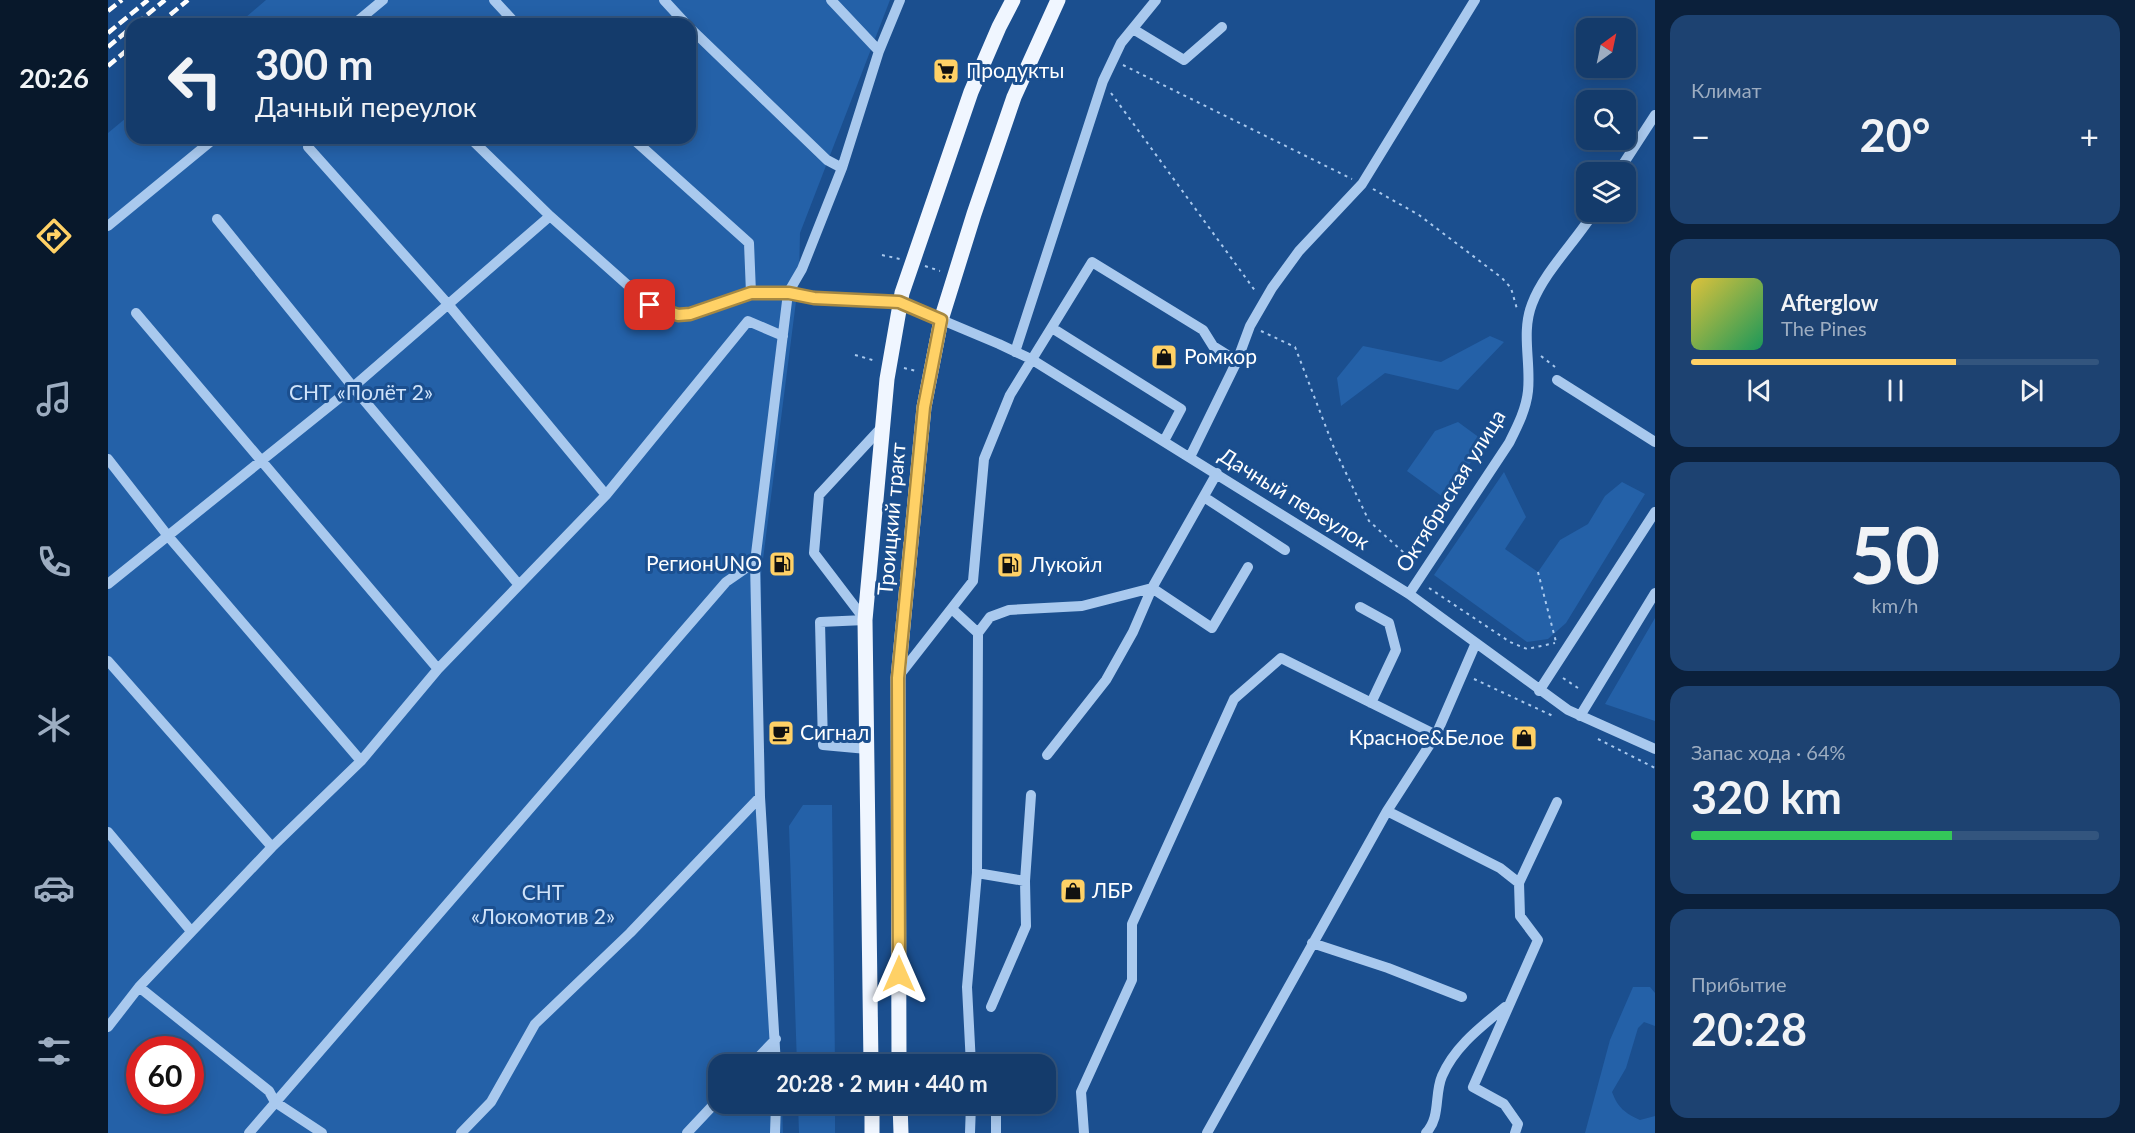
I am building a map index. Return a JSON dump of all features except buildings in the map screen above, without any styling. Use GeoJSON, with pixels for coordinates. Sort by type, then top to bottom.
{"type":"FeatureCollection","features":[{"type":"Feature","properties":{"kind":"main road","name":"Троицкий тракт"},"geometry":{"type":"LineString","coordinates":[[871,1054],[865,620],[887,379],[899,302],[971,92],[1013,0]]}},
{"type":"Feature","properties":{"kind":"main road","name":"Троицкий тракт"},"geometry":{"type":"LineString","coordinates":[[899,1054],[898,678],[924,407],[941,320],[1014,97],[1058,0]]}},
{"type":"Feature","properties":{"kind":"main road"},"geometry":{"type":"LineString","coordinates":[[872,1114],[872,1133]]}},
{"type":"Feature","properties":{"kind":"main road"},"geometry":{"type":"LineString","coordinates":[[900,1114],[901,1133]]}},
{"type":"Feature","properties":{"kind":"street"},"geometry":{"type":"LineString","coordinates":[[361,18],[383,0]]}},
{"type":"Feature","properties":{"kind":"street"},"geometry":{"type":"LineString","coordinates":[[494,0],[510,18]]}},
{"type":"Feature","properties":{"kind":"street"},"geometry":{"type":"LineString","coordinates":[[664,0],[680,18]]}},
{"type":"Feature","properties":{"kind":"street"},"geometry":{"type":"LineString","coordinates":[[831,0],[879,51]]}},
{"type":"Feature","properties":{"kind":"street"},"geometry":{"type":"LineString","coordinates":[[776,1054],[760,797],[755,562],[789,293],[802,269],[842,168],[879,51],[900,0]]}},
{"type":"Feature","properties":{"kind":"street"},"geometry":{"type":"LineString","coordinates":[[1015,352],[1103,81],[1121,43],[1156,0]]}},
{"type":"Feature","properties":{"kind":"street"},"geometry":{"type":"LineString","coordinates":[[1190,457],[1263,302],[1299,251],[1362,184],[1474,0]]}},
{"type":"Feature","properties":{"kind":"street"},"geometry":{"type":"LineString","coordinates":[[1133,29],[1184,60],[1222,27]]}},
{"type":"Feature","properties":{"kind":"street"},"geometry":{"type":"LineString","coordinates":[[696,34],[827,160],[842,168]]}},
{"type":"Feature","properties":{"kind":"street"},"geometry":{"type":"LineString","coordinates":[[1624,162],[1655,115]]}},
{"type":"Feature","properties":{"kind":"street"},"geometry":{"type":"LineString","coordinates":[[108,226],[208,144]]}},
{"type":"Feature","properties":{"kind":"street"},"geometry":{"type":"LineString","coordinates":[[476,144],[550,216],[650,305],[663,312],[690,314],[751,293],[789,293],[814,298],[899,302]]}},
{"type":"Feature","properties":{"kind":"street"},"geometry":{"type":"LineString","coordinates":[[639,144],[749,243],[751,293]]}},
{"type":"Feature","properties":{"kind":"street"},"geometry":{"type":"LineString","coordinates":[[308,147],[447,303],[606,495]]}},
{"type":"Feature","properties":{"kind":"street"},"geometry":{"type":"LineString","coordinates":[[108,584],[353,387],[447,303],[550,216]]}},
{"type":"Feature","properties":{"kind":"street"},"geometry":{"type":"LineString","coordinates":[[217,219],[353,387],[519,585]]}},
{"type":"Feature","properties":{"kind":"street","name":"Октябрьская улица"},"geometry":{"type":"LineString","coordinates":[[1408,594],[1509,443],[1522,417],[1528,391],[1526,340],[1532,304],[1543,283],[1588,222]]}},
{"type":"Feature","properties":{"kind":"street"},"geometry":{"type":"LineString","coordinates":[[898,678],[973,581],[984,459],[1011,395],[1092,262],[1203,330],[1213,346],[1237,361]]}},
{"type":"Feature","properties":{"kind":"street","name":"Дачный переулок"},"geometry":{"type":"LineString","coordinates":[[899,302],[1031,359],[1408,594],[1475,645],[1568,710],[1655,749]]}},
{"type":"Feature","properties":{"kind":"street"},"geometry":{"type":"LineString","coordinates":[[136,313],[438,669]]}},
{"type":"Feature","properties":{"kind":"street"},"geometry":{"type":"LineString","coordinates":[[110,1018],[272,847],[361,761],[438,669],[606,495],[748,321],[783,336]]}},
{"type":"Feature","properties":{"kind":"street"},"geometry":{"type":"LineString","coordinates":[[1052,328],[1181,409],[1164,441]]}},
{"type":"Feature","properties":{"kind":"street"},"geometry":{"type":"LineString","coordinates":[[1557,380],[1655,442]]}},
{"type":"Feature","properties":{"kind":"street"},"geometry":{"type":"LineString","coordinates":[[865,620],[814,553],[819,495],[883,426]]}},
{"type":"Feature","properties":{"kind":"street"},"geometry":{"type":"LineString","coordinates":[[108,459],[168,536],[361,761]]}},
{"type":"Feature","properties":{"kind":"street"},"geometry":{"type":"LineString","coordinates":[[1047,755],[1106,680],[1152,588],[1217,473]]}},
{"type":"Feature","properties":{"kind":"street"},"geometry":{"type":"LineString","coordinates":[[1204,497],[1285,550]]}},
{"type":"Feature","properties":{"kind":"street"},"geometry":{"type":"LineString","coordinates":[[1539,691],[1655,512]]}},
{"type":"Feature","properties":{"kind":"street"},"geometry":{"type":"LineString","coordinates":[[249,1133],[726,582],[755,562]]}},
{"type":"Feature","properties":{"kind":"street"},"geometry":{"type":"LineString","coordinates":[[970,1054],[966,987],[977,873],[978,633],[990,617],[1009,610],[1082,606],[1152,588],[1212,628],[1248,567]]}},
{"type":"Feature","properties":{"kind":"street"},"geometry":{"type":"LineString","coordinates":[[1580,716],[1655,593]]}},
{"type":"Feature","properties":{"kind":"street"},"geometry":{"type":"LineString","coordinates":[[1360,607],[1389,623],[1396,650],[1371,703]]}},
{"type":"Feature","properties":{"kind":"street"},"geometry":{"type":"LineString","coordinates":[[952,609],[978,633]]}},
{"type":"Feature","properties":{"kind":"street"},"geometry":{"type":"LineString","coordinates":[[865,620],[820,622],[823,745],[867,749]]}},
{"type":"Feature","properties":{"kind":"street"},"geometry":{"type":"LineString","coordinates":[[1207,1133],[1387,811],[1436,735],[1475,645]]}},
{"type":"Feature","properties":{"kind":"street"},"geometry":{"type":"LineString","coordinates":[[1084,1133],[1081,1092],[1132,980],[1132,924],[1233,699],[1281,658],[1436,735]]}},
{"type":"Feature","properties":{"kind":"street"},"geometry":{"type":"LineString","coordinates":[[108,661],[272,847]]}},
{"type":"Feature","properties":{"kind":"street"},"geometry":{"type":"LineString","coordinates":[[991,1007],[1026,926],[1025,881],[1031,795]]}},
{"type":"Feature","properties":{"kind":"street"},"geometry":{"type":"LineString","coordinates":[[461,1133],[491,1102],[535,1024],[630,933],[760,797]]}},
{"type":"Feature","properties":{"kind":"street"},"geometry":{"type":"LineString","coordinates":[[1515,1133],[1518,1124],[1504,1104],[1473,1087],[1538,940],[1520,916],[1519,883],[1557,802]]}},
{"type":"Feature","properties":{"kind":"street"},"geometry":{"type":"LineString","coordinates":[[1387,811],[1500,868],[1519,883]]}},
{"type":"Feature","properties":{"kind":"street"},"geometry":{"type":"LineString","coordinates":[[108,832],[190,931]]}},
{"type":"Feature","properties":{"kind":"street"},"geometry":{"type":"LineString","coordinates":[[977,873],[1025,881]]}},
{"type":"Feature","properties":{"kind":"street"},"geometry":{"type":"LineString","coordinates":[[1312,943],[1388,968],[1462,997]]}},
{"type":"Feature","properties":{"kind":"street"},"geometry":{"type":"LineString","coordinates":[[140,987],[269,1091],[275,1102],[322,1133]]}},
{"type":"Feature","properties":{"kind":"street"},"geometry":{"type":"LineString","coordinates":[[1432,1130],[1441,1077],[1461,1045],[1509,1003]]}},
{"type":"Feature","properties":{"kind":"street"},"geometry":{"type":"LineString","coordinates":[[762,1054],[776,1039]]}},
{"type":"Feature","properties":{"kind":"street"},"geometry":{"type":"LineString","coordinates":[[687,1133],[708,1111]]}},
{"type":"Feature","properties":{"kind":"street"},"geometry":{"type":"LineString","coordinates":[[775,1133],[776,1114]]}},
{"type":"Feature","properties":{"kind":"street"},"geometry":{"type":"LineString","coordinates":[[970,1133],[971,1114]]}},
{"type":"Feature","properties":{"kind":"street"},"geometry":{"type":"LineString","coordinates":[[996,1114],[996,1133]]}},
{"type":"Feature","properties":{"kind":"path"},"geometry":{"type":"LineString","coordinates":[[1112,60],[1362,184],[1419,215],[1502,278],[1511,288],[1526,340],[1546,362],[1556,368]]}},
{"type":"Feature","properties":{"kind":"path"},"geometry":{"type":"LineString","coordinates":[[1103,81],[1263,302]]}},
{"type":"Feature","properties":{"kind":"path"},"geometry":{"type":"LineString","coordinates":[[1250,326],[1295,347],[1334,448],[1369,521],[1421,576],[1510,642],[1527,649],[1556,642],[1562,637]]}},
{"type":"Feature","properties":{"kind":"path"},"geometry":{"type":"LineString","coordinates":[[1538,572],[1556,642],[1555,666],[1581,690],[1568,710]]}},
{"type":"Feature","properties":{"kind":"green space"},"geometry":{"type":"Polygon","coordinates":[[[266,0],[890,0],[800,233],[799,278],[761,575],[763,762],[778,1054],[708,1054],[708,1114],[782,1114],[783,1133],[108,1133],[108,133],[126,118],[126,144],[696,144],[696,18],[245,18],[266,0]]]}},
{"type":"Feature","properties":{"kind":"green space"},"geometry":{"type":"Polygon","coordinates":[[[1490,336],[1504,342],[1458,390],[1385,373],[1341,406],[1337,378],[1363,346],[1441,362],[1490,336]]]}},
{"type":"Feature","properties":{"kind":"green space"},"geometry":{"type":"Polygon","coordinates":[[[1458,422],[1484,441],[1447,500],[1407,471],[1435,431],[1458,422]]]}},
{"type":"Feature","properties":{"kind":"green space"},"geometry":{"type":"Polygon","coordinates":[[[1504,472],[1526,517],[1505,549],[1538,572],[1560,540],[1588,524],[1605,496],[1622,482],[1645,494],[1566,623],[1548,639],[1527,642],[1434,575],[1504,472]]]}},
{"type":"Feature","properties":{"kind":"green space"},"geometry":{"type":"Polygon","coordinates":[[[1655,618],[1655,721],[1605,704],[1655,618]]]}},
{"type":"Feature","properties":{"kind":"green space"},"geometry":{"type":"Polygon","coordinates":[[[803,805],[832,805],[835,1054],[797,1054],[789,826],[803,805]]]}},
{"type":"Feature","properties":{"kind":"green space"},"geometry":{"type":"Polygon","coordinates":[[[1633,987],[1650,987],[1655,993],[1655,1026],[1644,1022],[1638,1028],[1626,1068],[1612,1092],[1620,1106],[1630,1115],[1640,1120],[1655,1116],[1655,1133],[1585,1133],[1610,1040],[1633,987]]]}},
{"type":"Feature","properties":{"kind":"green space"},"geometry":{"type":"Polygon","coordinates":[[[798,1114],[835,1114],[835,1133],[799,1133],[798,1114]]]}},
{"type":"Feature","properties":{"kind":"railway"},"geometry":{"type":"LineString","coordinates":[[108,11],[122,0]]}},
{"type":"Feature","properties":{"kind":"railway"},"geometry":{"type":"LineString","coordinates":[[126,18],[148,0]]}},
{"type":"Feature","properties":{"kind":"railway"},"geometry":{"type":"LineString","coordinates":[[143,18],[165,0]]}},
{"type":"Feature","properties":{"kind":"railway"},"geometry":{"type":"LineString","coordinates":[[166,18],[188,0]]}},
{"type":"Feature","properties":{"kind":"railway"},"geometry":{"type":"LineString","coordinates":[[108,33],[126,18]]}},
{"type":"Feature","properties":{"kind":"railway"},"geometry":{"type":"LineString","coordinates":[[108,47],[126,32]]}},
{"type":"Feature","properties":{"kind":"railway"},"geometry":{"type":"LineString","coordinates":[[108,66],[126,51]]}},
{"type":"Feature","properties":{"kind":"place","name":"Продукты"},"geometry":{"type":"Point","coordinates":[946,71]}},
{"type":"Feature","properties":{"kind":"place","name":"Ромкор"},"geometry":{"type":"Point","coordinates":[1164,357]}},
{"type":"Feature","properties":{"kind":"place","name":"РегионUNO"},"geometry":{"type":"Point","coordinates":[782,564]}},
{"type":"Feature","properties":{"kind":"place","name":"Лукойл"},"geometry":{"type":"Point","coordinates":[1010,565]}},
{"type":"Feature","properties":{"kind":"place","name":"Сигнал"},"geometry":{"type":"Point","coordinates":[781,733]}},
{"type":"Feature","properties":{"kind":"place","name":"Красное&Белое"},"geometry":{"type":"Point","coordinates":[1524,738]}},
{"type":"Feature","properties":{"kind":"place","name":"ЛБР"},"geometry":{"type":"Point","coordinates":[1073,891]}},
{"type":"Feature","properties":{"kind":"route"},"geometry":{"type":"LineString","coordinates":[[650,305],[663,312],[678,315],[690,314],[751,293],[789,293],[814,298],[899,302],[941,320],[924,407],[898,678],[899,974]]}},
{"type":"Feature","properties":{"kind":"park label","name":"СНТ «Полёт 2»"},"geometry":{"type":"Point","coordinates":[361,393]}},
{"type":"Feature","properties":{"kind":"park label","name":"СНТ «Локомотив 2»"},"geometry":{"type":"Point","coordinates":[543,905]}}]}
